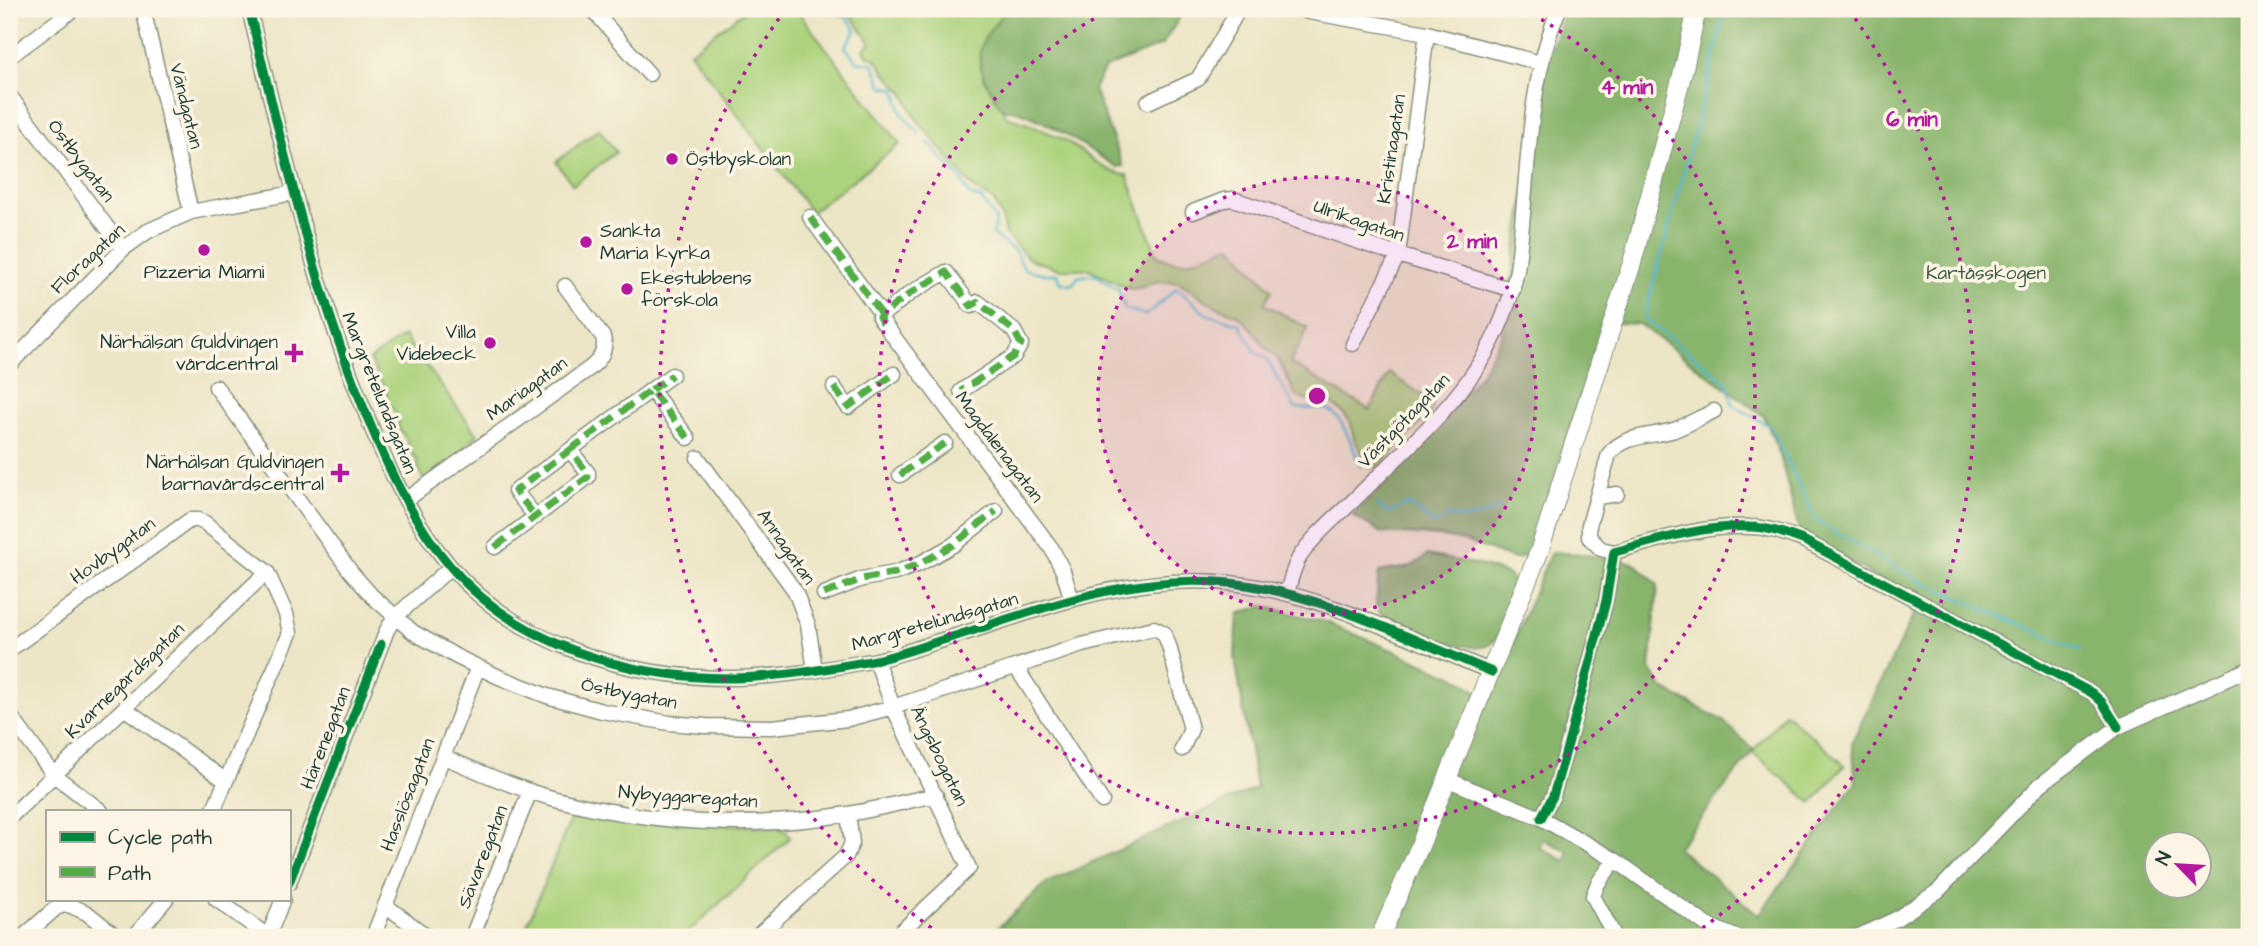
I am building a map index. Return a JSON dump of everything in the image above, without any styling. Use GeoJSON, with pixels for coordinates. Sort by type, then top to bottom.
{"type":"FeatureCollection","features":[{"type":"Feature","properties":{"kind":"main road"},"geometry":{"type":"LineString","coordinates":[[1380,937],[1492,672],[1539,552],[1594,385],[1658,171],[1696,9]]}},
{"type":"Feature","properties":{"kind":"street"},"geometry":{"type":"LineString","coordinates":[[9,57],[74,9]]}},
{"type":"Feature","properties":{"kind":"street","name":"Vändgatan"},"geometry":{"type":"LineString","coordinates":[[143,9],[191,212]]}},
{"type":"Feature","properties":{"kind":"street","name":"Margretelundsgatan"},"geometry":{"type":"LineString","coordinates":[[249,9],[293,194],[331,324],[379,449],[406,500],[451,567],[482,597],[517,623],[558,644],[603,661],[653,672],[712,677],[758,676],[876,660],[1124,586],[1167,581],[1245,584],[1287,593],[1369,622],[1492,672]]}},
{"type":"Feature","properties":{"kind":"street"},"geometry":{"type":"LineString","coordinates":[[592,9],[649,74]]}},
{"type":"Feature","properties":{"kind":"street"},"geometry":{"type":"LineString","coordinates":[[1148,102],[1198,79],[1239,9]]}},
{"type":"Feature","properties":{"kind":"street"},"geometry":{"type":"LineString","coordinates":[[1301,9],[1427,33],[1541,63]]}},
{"type":"Feature","properties":{"kind":"street","name":"Västgötagatan"},"geometry":{"type":"LineString","coordinates":[[1287,593],[1300,558],[1320,533],[1465,387],[1490,349],[1513,290],[1520,252],[1533,113],[1541,63],[1559,9]]}},
{"type":"Feature","properties":{"kind":"street","name":"Kristinagatan"},"geometry":{"type":"LineString","coordinates":[[1353,344],[1398,255],[1427,33]]}},
{"type":"Feature","properties":{"kind":"street","name":"Östbygatan"},"geometry":{"type":"LineString","coordinates":[[9,95],[122,249]]}},
{"type":"Feature","properties":{"kind":"street","name":"Floragatan"},"geometry":{"type":"LineString","coordinates":[[9,365],[122,249],[159,225],[191,212],[293,194]]}},
{"type":"Feature","properties":{"kind":"street","name":"Ulrikagatan"},"geometry":{"type":"LineString","coordinates":[[1193,212],[1233,199],[1398,255],[1513,290]]}},
{"type":"Feature","properties":{"kind":"street","name":"Magdalenagatan"},"geometry":{"type":"LineString","coordinates":[[810,217],[1052,550],[1063,571],[1072,600]]}},
{"type":"Feature","properties":{"kind":"street"},"geometry":{"type":"LineString","coordinates":[[883,319],[912,292],[946,272],[971,306],[978,302],[1014,331],[1021,344],[1014,356],[961,391]]}},
{"type":"Feature","properties":{"kind":"street","name":"Mariagatan"},"geometry":{"type":"LineString","coordinates":[[406,500],[590,368],[601,356],[605,344],[603,337],[565,286]]}},
{"type":"Feature","properties":{"kind":"street"},"geometry":{"type":"LineString","coordinates":[[834,387],[848,407],[894,374]]}},
{"type":"Feature","properties":{"kind":"street"},"geometry":{"type":"LineString","coordinates":[[536,517],[515,491],[672,375]]}},
{"type":"Feature","properties":{"kind":"street","name":"Östbygatan"},"geometry":{"type":"LineString","coordinates":[[216,387],[351,572],[372,596],[427,641],[526,688],[573,704],[632,718],[669,723],[772,727],[848,719],[1082,645],[1154,628],[1164,633],[1169,646],[1191,729],[1182,748]]}},
{"type":"Feature","properties":{"kind":"street"},"geometry":{"type":"LineString","coordinates":[[650,390],[688,438]]}},
{"type":"Feature","properties":{"kind":"street"},"geometry":{"type":"LineString","coordinates":[[1714,411],[1675,430],[1625,441],[1615,446],[1609,454],[1588,525],[1589,537],[1601,549],[1614,552],[1673,536],[1750,527],[1776,531],[1803,540],[2092,693],[2102,702],[2118,727]]}},
{"type":"Feature","properties":{"kind":"street"},"geometry":{"type":"LineString","coordinates":[[900,475],[945,443]]}},
{"type":"Feature","properties":{"kind":"street"},"geometry":{"type":"LineString","coordinates":[[495,547],[588,477],[588,473],[570,450]]}},
{"type":"Feature","properties":{"kind":"street","name":"Annagatan"},"geometry":{"type":"LineString","coordinates":[[698,458],[796,591],[808,625],[815,670]]}},
{"type":"Feature","properties":{"kind":"street"},"geometry":{"type":"LineString","coordinates":[[1597,497],[1617,494]]}},
{"type":"Feature","properties":{"kind":"street"},"geometry":{"type":"LineString","coordinates":[[824,594],[862,579],[895,573],[928,560],[953,545],[996,512]]}},
{"type":"Feature","properties":{"kind":"street","name":"Hovbygatan"},"geometry":{"type":"LineString","coordinates":[[9,650],[190,520],[205,523],[267,572],[286,614],[290,633],[213,810]]}},
{"type":"Feature","properties":{"kind":"street"},"geometry":{"type":"LineString","coordinates":[[1541,818],[1553,796],[1571,731],[1606,601],[1614,552]]}},
{"type":"Feature","properties":{"kind":"street","name":"Härenegatan"},"geometry":{"type":"LineString","coordinates":[[290,880],[387,630],[395,617],[451,567]]}},
{"type":"Feature","properties":{"kind":"street","name":"Kvarnegårdsgatan"},"geometry":{"type":"LineString","coordinates":[[9,818],[267,572]]}},
{"type":"Feature","properties":{"kind":"street","name":"Ängsbogatan"},"geometry":{"type":"LineString","coordinates":[[876,660],[893,706],[969,868],[895,937]]}},
{"type":"Feature","properties":{"kind":"street","name":"Hasslösagatan"},"geometry":{"type":"LineString","coordinates":[[373,937],[478,667]]}},
{"type":"Feature","properties":{"kind":"street"},"geometry":{"type":"LineString","coordinates":[[1016,667],[1102,802]]}},
{"type":"Feature","properties":{"kind":"street"},"geometry":{"type":"LineString","coordinates":[[1857,937],[1896,919],[1938,891],[2040,785],[2118,727],[2249,669]]}},
{"type":"Feature","properties":{"kind":"street"},"geometry":{"type":"LineString","coordinates":[[124,708],[226,781]]}},
{"type":"Feature","properties":{"kind":"street"},"geometry":{"type":"LineString","coordinates":[[9,714],[54,775],[100,810]]}},
{"type":"Feature","properties":{"kind":"street","name":"Nybyggaregatan"},"geometry":{"type":"LineString","coordinates":[[444,757],[530,791],[611,812],[674,819],[765,822],[848,814],[936,795]]}},
{"type":"Feature","properties":{"kind":"street"},"geometry":{"type":"LineString","coordinates":[[1446,779],[1541,818],[1615,860],[1707,925],[1736,937]]}},
{"type":"Feature","properties":{"kind":"street","name":"Sävaregatan"},"geometry":{"type":"LineString","coordinates":[[472,937],[530,791]]}},
{"type":"Feature","properties":{"kind":"street"},"geometry":{"type":"LineString","coordinates":[[756,937],[846,856],[852,843],[848,814]]}},
{"type":"Feature","properties":{"kind":"street"},"geometry":{"type":"LineString","coordinates":[[1615,860],[1598,883],[1593,896],[1615,937]]}},
{"type":"Feature","properties":{"kind":"street"},"geometry":{"type":"LineString","coordinates":[[134,937],[165,900]]}},
{"type":"Feature","properties":{"kind":"street"},"geometry":{"type":"LineString","coordinates":[[217,900],[268,937],[283,900]]}},
{"type":"Feature","properties":{"kind":"street"},"geometry":{"type":"LineString","coordinates":[[23,937],[56,908],[67,904],[87,913],[117,937]]}},
{"type":"Feature","properties":{"kind":"street"},"geometry":{"type":"LineString","coordinates":[[385,905],[428,937]]}},
{"type":"Feature","properties":{"kind":"green space"},"geometry":{"type":"Polygon","coordinates":[[[747,9],[796,9],[900,144],[811,212],[690,52],[747,9]]]}},
{"type":"Feature","properties":{"kind":"green space"},"geometry":{"type":"Polygon","coordinates":[[[837,9],[907,9],[910,12],[915,9],[1005,9],[984,79],[1007,117],[1057,136],[1110,171],[1127,175],[1157,256],[1177,262],[1194,260],[1230,245],[1272,290],[1264,304],[1308,328],[1290,363],[1370,410],[1389,373],[1434,403],[1431,413],[1379,466],[1370,468],[1354,439],[1351,423],[1343,413],[1329,401],[1304,400],[1295,394],[1278,359],[1238,315],[1215,306],[1179,282],[1157,281],[1130,289],[1089,269],[1059,269],[1029,259],[1005,234],[1002,218],[994,201],[974,189],[915,117],[904,93],[876,59],[867,55],[864,49],[871,43],[852,17],[837,9]]]}},
{"type":"Feature","properties":{"kind":"green space"},"geometry":{"type":"Polygon","coordinates":[[[1005,9],[1185,9],[1162,45],[1105,68],[1094,89],[1123,166],[1116,167],[1044,122],[1028,115],[1003,110],[984,78],[980,51],[988,33],[1005,9]]]}},
{"type":"Feature","properties":{"kind":"green space","name":"Kartåsskogen"},"geometry":{"type":"Polygon","coordinates":[[[1565,9],[2249,9],[2249,937],[988,937],[1046,883],[1256,788],[1235,658],[1238,614],[1262,606],[1326,622],[1460,679],[1489,701],[1551,552],[1634,563],[1658,585],[1650,669],[1663,689],[1722,720],[1754,750],[1677,848],[1759,915],[1856,782],[1852,742],[1917,603],[1799,530],[1780,455],[1764,416],[1639,324],[1604,322],[1529,555],[1514,559],[1468,542],[1439,536],[1382,533],[1352,515],[1399,469],[1480,375],[1502,335],[1546,63],[1565,9]],[[1543,839],[1539,847],[1565,861],[1569,852],[1543,839]]]}},
{"type":"Feature","properties":{"kind":"green space"},"geometry":{"type":"Polygon","coordinates":[[[599,129],[616,152],[573,185],[556,162],[599,129]]]}},
{"type":"Feature","properties":{"kind":"green space"},"geometry":{"type":"Polygon","coordinates":[[[404,336],[478,435],[468,443],[459,460],[424,480],[418,462],[398,427],[397,416],[385,400],[387,392],[369,360],[404,336]]]}},
{"type":"Feature","properties":{"kind":"green space"},"geometry":{"type":"Polygon","coordinates":[[[1427,555],[1484,566],[1509,575],[1516,588],[1503,625],[1492,643],[1482,647],[1453,644],[1379,613],[1376,603],[1379,572],[1409,567],[1427,555]]]}},
{"type":"Feature","properties":{"kind":"green space"},"geometry":{"type":"Polygon","coordinates":[[[1785,713],[1845,765],[1812,803],[1752,752],[1785,713]]]}},
{"type":"Feature","properties":{"kind":"green space"},"geometry":{"type":"Polygon","coordinates":[[[574,811],[627,820],[776,827],[786,831],[790,838],[683,937],[522,937],[574,811]]]}},
{"type":"Feature","properties":{"kind":"waterway"},"geometry":{"type":"LineString","coordinates":[[829,9],[848,19],[856,30],[845,47],[857,61],[874,64],[882,86],[896,89],[902,114],[919,133]]}},
{"type":"Feature","properties":{"kind":"waterway"},"geometry":{"type":"LineString","coordinates":[[1725,9],[1707,86],[1644,318],[1727,382],[1733,405],[1771,427],[1816,520],[1917,580],[2080,650]]}},
{"type":"Feature","properties":{"kind":"waterway"},"geometry":{"type":"LineString","coordinates":[[928,142],[961,179],[969,195],[981,199],[996,220],[993,235],[1016,252],[1024,269],[1058,274],[1061,283],[1072,285],[1078,277],[1095,274],[1118,288],[1125,309],[1146,315],[1177,288],[1206,314],[1240,324],[1255,352],[1266,358],[1295,408],[1328,410],[1338,418],[1361,468]]}},
{"type":"Feature","properties":{"kind":"waterway"},"geometry":{"type":"LineString","coordinates":[[1377,504],[1391,513],[1407,504],[1435,524],[1448,516],[1475,517],[1500,507]]}},
{"type":"Feature","properties":{"kind":"marked path"},"geometry":{"type":"LineString","coordinates":[[810,217],[882,315]]}},
{"type":"Feature","properties":{"kind":"marked path"},"geometry":{"type":"LineString","coordinates":[[883,324],[879,317],[912,292],[946,272],[971,306],[978,302],[1014,331],[1021,344],[1014,356],[961,391]]}},
{"type":"Feature","properties":{"kind":"marked path"},"geometry":{"type":"LineString","coordinates":[[834,387],[848,407],[894,374]]}},
{"type":"Feature","properties":{"kind":"marked path"},"geometry":{"type":"LineString","coordinates":[[651,390],[672,375]]}},
{"type":"Feature","properties":{"kind":"marked path"},"geometry":{"type":"LineString","coordinates":[[570,450],[651,390],[688,438]]}},
{"type":"Feature","properties":{"kind":"marked path"},"geometry":{"type":"LineString","coordinates":[[900,475],[945,443]]}},
{"type":"Feature","properties":{"kind":"marked path"},"geometry":{"type":"LineString","coordinates":[[495,547],[588,477],[588,473],[570,450],[515,491],[536,517]]}},
{"type":"Feature","properties":{"kind":"marked path"},"geometry":{"type":"LineString","coordinates":[[824,594],[862,579],[895,573],[919,564],[953,545],[996,511]]}},
{"type":"Feature","properties":{"kind":"cycle path"},"geometry":{"type":"LineString","coordinates":[[249,9],[310,252],[358,394],[387,462],[421,527],[450,566],[478,594],[509,618],[543,637],[580,653],[657,672],[696,677],[769,676],[871,661],[1040,609],[1109,591],[1181,581],[1218,582],[1287,593],[1322,604],[1492,672]]}},
{"type":"Feature","properties":{"kind":"cycle path"},"geometry":{"type":"LineString","coordinates":[[1541,818],[1553,796],[1568,744],[1606,601],[1614,552],[1715,528],[1757,527],[1803,540],[2092,693],[2102,702],[2118,727]]}},
{"type":"Feature","properties":{"kind":"cycle path"},"geometry":{"type":"LineString","coordinates":[[290,880],[381,644]]}},
{"type":"Feature","properties":{"kind":"place","name":"Östbyskolan"},"geometry":{"type":"Point","coordinates":[672,159]}},
{"type":"Feature","properties":{"kind":"place","name":"Sankta Maria kyrka"},"geometry":{"type":"Point","coordinates":[586,242]}},
{"type":"Feature","properties":{"kind":"place","name":"Pizzeria Miami"},"geometry":{"type":"Point","coordinates":[204,250]}},
{"type":"Feature","properties":{"kind":"place","name":"Ekestubbens förskola"},"geometry":{"type":"Point","coordinates":[627,289]}},
{"type":"Feature","properties":{"kind":"place","name":"Villa Videbeck"},"geometry":{"type":"Point","coordinates":[490,343]}},
{"type":"Feature","properties":{"kind":"place","name":"Närhälsan Guldvingen vårdcentral"},"geometry":{"type":"Point","coordinates":[294,353]}},
{"type":"Feature","properties":{"kind":"place","name":"Närhälsan Guldvingen barnavårdscentral"},"geometry":{"type":"Point","coordinates":[340,473]}}]}
